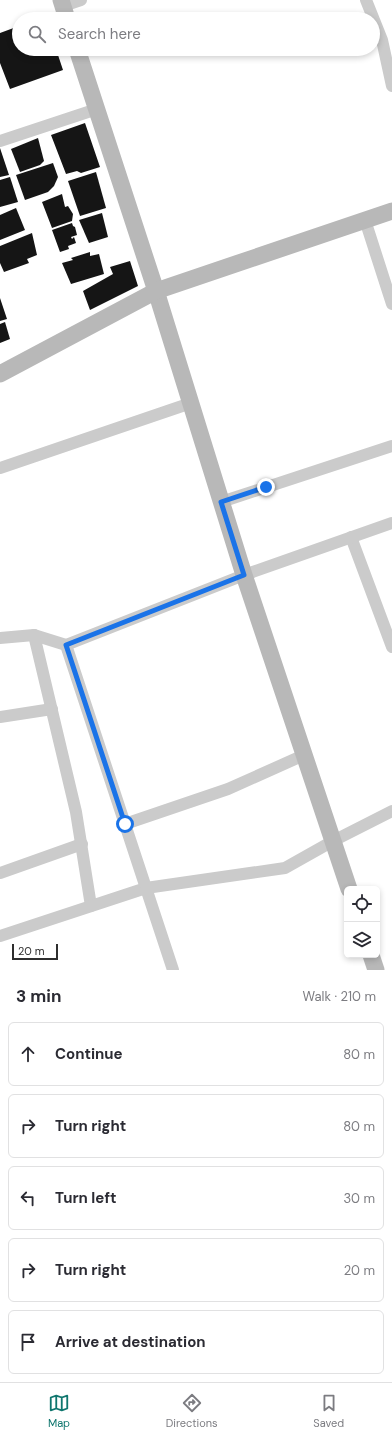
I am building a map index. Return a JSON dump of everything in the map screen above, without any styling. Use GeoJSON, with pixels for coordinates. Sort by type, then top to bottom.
{"type":"FeatureCollection","features":[{"type":"Feature","properties":{"kind":"street"},"geometry":{"type":"LineString","coordinates":[[64,8],[81,0]]}},
{"type":"Feature","properties":{"kind":"street"},"geometry":{"type":"LineString","coordinates":[[366,0],[371,12]]}},
{"type":"Feature","properties":{"kind":"street"},"geometry":{"type":"LineString","coordinates":[[380,35],[390,66],[392,86]]}},
{"type":"Feature","properties":{"kind":"street"},"geometry":{"type":"LineString","coordinates":[[79,56],[156,291],[244,575],[348,886]]}},
{"type":"Feature","properties":{"kind":"street"},"geometry":{"type":"LineString","coordinates":[[0,141],[97,109]]}},
{"type":"Feature","properties":{"kind":"street"},"geometry":{"type":"LineString","coordinates":[[0,374],[156,291],[392,211]]}},
{"type":"Feature","properties":{"kind":"street"},"geometry":{"type":"LineString","coordinates":[[365,220],[392,304]]}},
{"type":"Feature","properties":{"kind":"street"},"geometry":{"type":"LineString","coordinates":[[0,468],[191,403]]}},
{"type":"Feature","properties":{"kind":"street"},"geometry":{"type":"LineString","coordinates":[[221,502],[392,446]]}},
{"type":"Feature","properties":{"kind":"street"},"geometry":{"type":"LineString","coordinates":[[0,638],[34,635],[66,645],[244,575],[392,523]]}},
{"type":"Feature","properties":{"kind":"street"},"geometry":{"type":"LineString","coordinates":[[351,537],[392,647]]}},
{"type":"Feature","properties":{"kind":"street"},"geometry":{"type":"LineString","coordinates":[[34,635],[76,812],[91,906]]}},
{"type":"Feature","properties":{"kind":"street"},"geometry":{"type":"LineString","coordinates":[[66,645],[173,970]]}},
{"type":"Feature","properties":{"kind":"street"},"geometry":{"type":"LineString","coordinates":[[0,717],[52,709]]}},
{"type":"Feature","properties":{"kind":"street"},"geometry":{"type":"LineString","coordinates":[[125,824],[228,789],[304,755]]}},
{"type":"Feature","properties":{"kind":"street"},"geometry":{"type":"LineString","coordinates":[[0,936],[146,888],[285,868],[332,840],[392,811]]}},
{"type":"Feature","properties":{"kind":"street"},"geometry":{"type":"LineString","coordinates":[[0,873],[82,844]]}},
{"type":"Feature","properties":{"kind":"street"},"geometry":{"type":"LineString","coordinates":[[372,958],[376,970]]}},
{"type":"Feature","properties":{"kind":"building"},"geometry":{"type":"Polygon","coordinates":[[[12,29],[12,56],[58,56],[63,70],[10,89],[0,63],[0,33],[12,29]]]}},
{"type":"Feature","properties":{"kind":"building"},"geometry":{"type":"Polygon","coordinates":[[[85,123],[100,167],[81,173],[77,171],[66,174],[51,135],[85,123]]]}},
{"type":"Feature","properties":{"kind":"building"},"geometry":{"type":"Polygon","coordinates":[[[38,138],[44,161],[40,165],[20,172],[11,149],[38,138]]]}},
{"type":"Feature","properties":{"kind":"building"},"geometry":{"type":"Polygon","coordinates":[[[0,148],[9,175],[0,177],[0,148]]]}},
{"type":"Feature","properties":{"kind":"building"},"geometry":{"type":"Polygon","coordinates":[[[53,163],[58,177],[54,186],[48,192],[25,200],[16,175],[53,163]]]}},
{"type":"Feature","properties":{"kind":"building"},"geometry":{"type":"Polygon","coordinates":[[[96,172],[106,208],[80,216],[68,181],[96,172]]]}},
{"type":"Feature","properties":{"kind":"building"},"geometry":{"type":"Polygon","coordinates":[[[10,177],[18,202],[0,207],[0,180],[10,177]]]}},
{"type":"Feature","properties":{"kind":"building"},"geometry":{"type":"Polygon","coordinates":[[[62,194],[65,207],[68,206],[73,214],[72,221],[52,228],[42,202],[62,194]]]}},
{"type":"Feature","properties":{"kind":"building"},"geometry":{"type":"Polygon","coordinates":[[[16,208],[25,230],[0,240],[0,215],[16,208]]]}},
{"type":"Feature","properties":{"kind":"building"},"geometry":{"type":"Polygon","coordinates":[[[102,213],[108,237],[89,243],[79,220],[102,213]]]}},
{"type":"Feature","properties":{"kind":"building"},"geometry":{"type":"Polygon","coordinates":[[[72,223],[75,227],[77,235],[71,237],[72,239],[74,237],[76,243],[68,246],[69,249],[60,252],[52,230],[72,223]]]}},
{"type":"Feature","properties":{"kind":"building"},"geometry":{"type":"Polygon","coordinates":[[[32,233],[37,255],[27,259],[29,263],[4,272],[0,263],[0,246],[32,233]]]}},
{"type":"Feature","properties":{"kind":"building"},"geometry":{"type":"Polygon","coordinates":[[[90,252],[90,256],[99,254],[104,274],[71,284],[62,263],[73,260],[71,258],[90,252]]]}},
{"type":"Feature","properties":{"kind":"building"},"geometry":{"type":"Polygon","coordinates":[[[130,261],[138,286],[90,310],[83,291],[113,274],[110,267],[130,261]]]}},
{"type":"Feature","properties":{"kind":"building"},"geometry":{"type":"Polygon","coordinates":[[[0,298],[7,319],[0,321],[0,298]]]}},
{"type":"Feature","properties":{"kind":"building"},"geometry":{"type":"Polygon","coordinates":[[[5,322],[10,339],[0,343],[0,324],[5,322]]]}},
{"type":"Feature","properties":{"kind":"route"},"geometry":{"type":"LineString","coordinates":[[125,824],[66,645],[244,575],[221,502],[266,487]]}}]}
